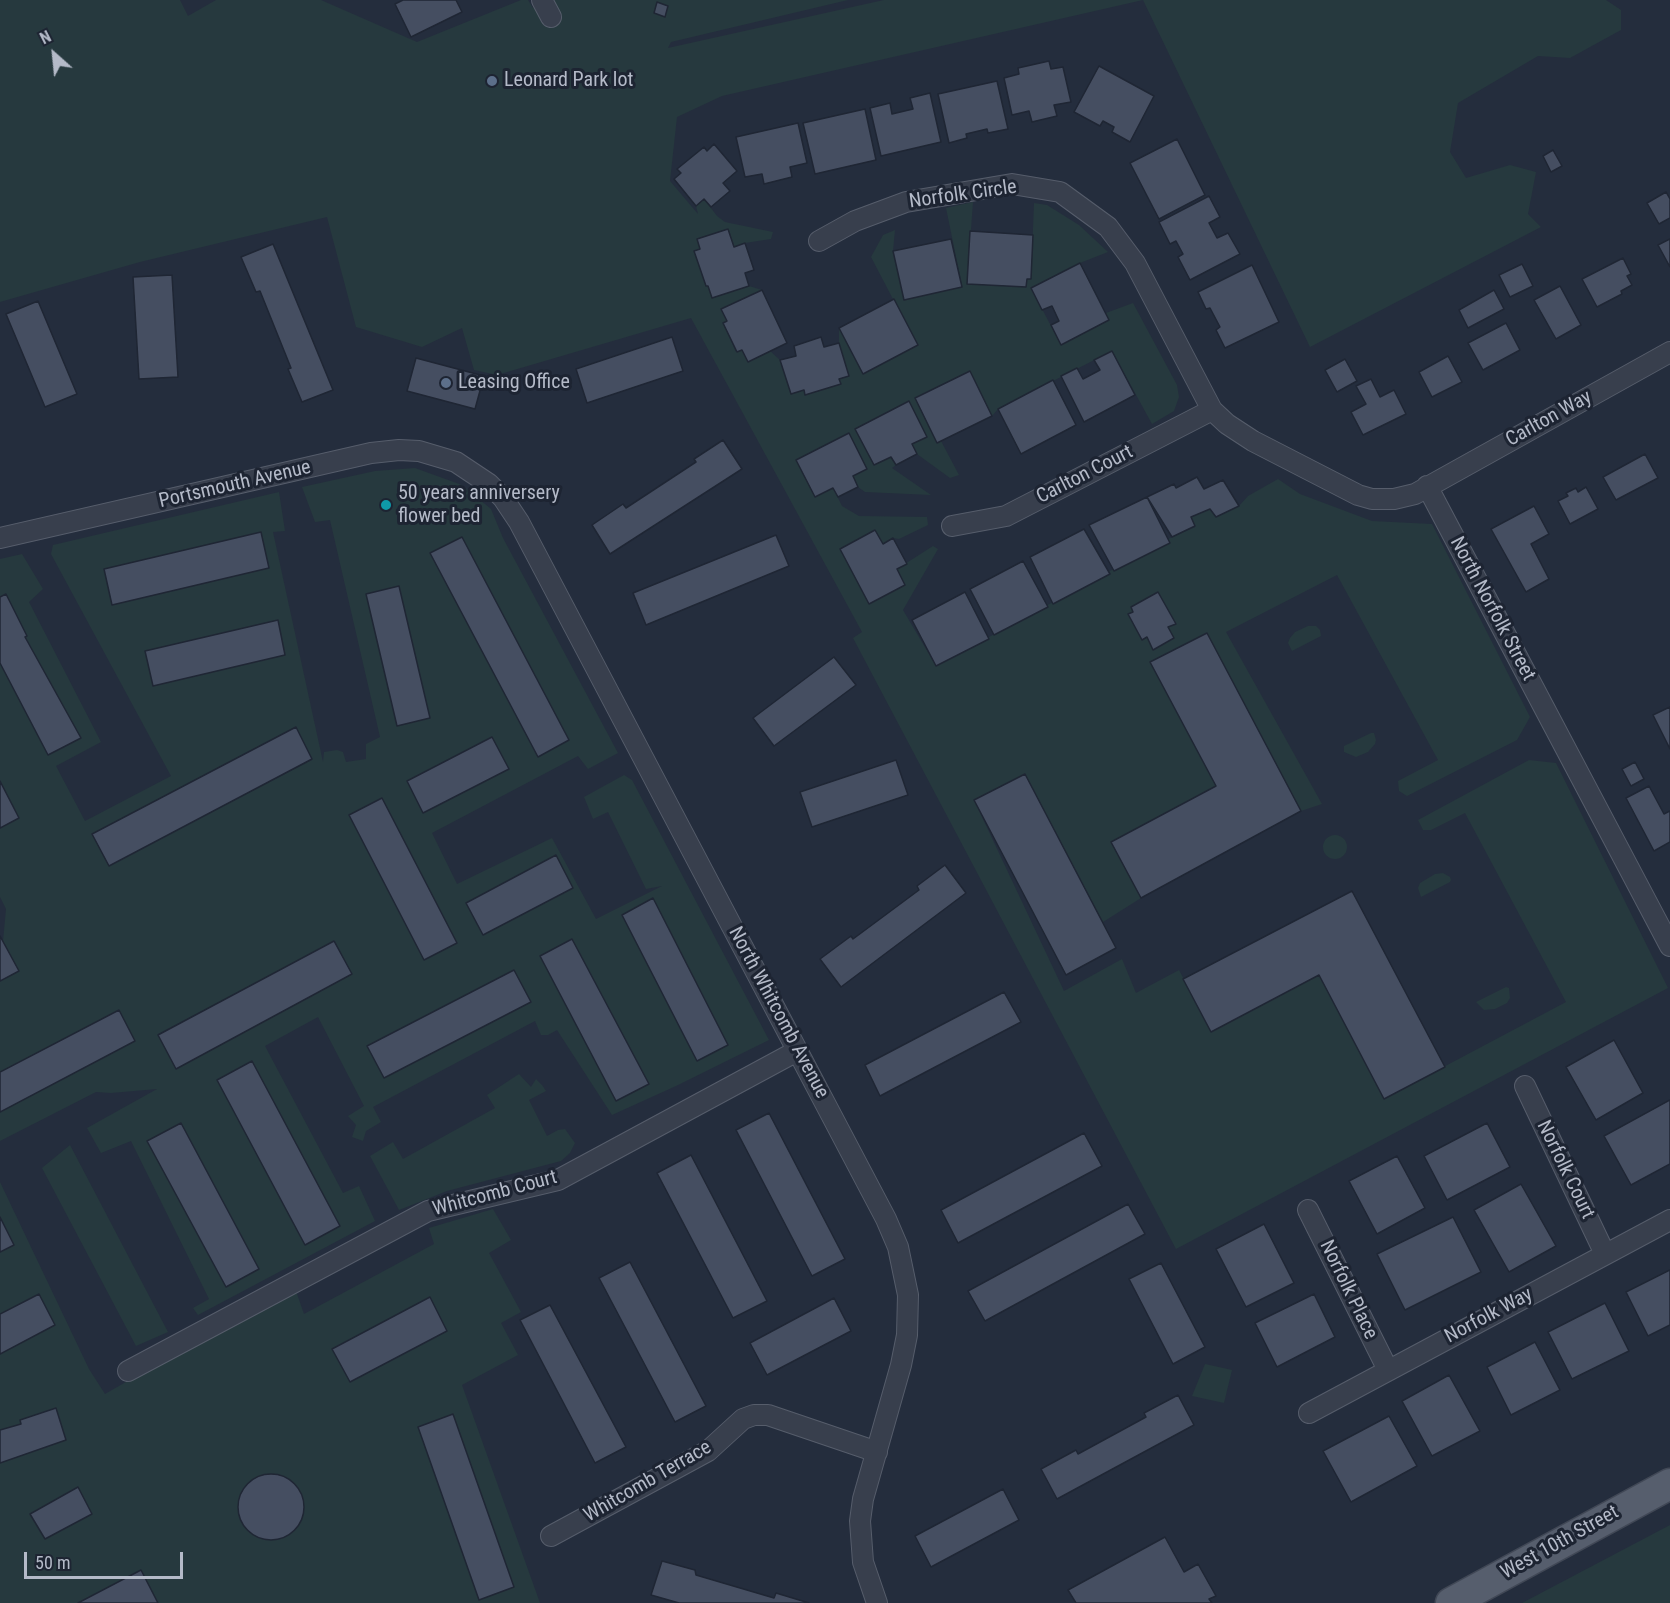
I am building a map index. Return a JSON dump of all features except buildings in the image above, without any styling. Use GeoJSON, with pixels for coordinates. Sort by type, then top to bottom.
{"type":"FeatureCollection","features":[{"type":"Feature","properties":{"kind":"main road","name":"West 10th Street"},"geometry":{"type":"LineString","coordinates":[[1451,1603],[1670,1484]]}},
{"type":"Feature","properties":{"kind":"street","name":"Norfolk Circle"},"geometry":{"type":"LineString","coordinates":[[819,241],[855,221],[906,202],[1012,184],[1060,192],[1108,227],[1135,263],[1212,410]]}},
{"type":"Feature","properties":{"kind":"street","name":"Carlton Way"},"geometry":{"type":"LineString","coordinates":[[1427,486],[1670,352]]}},
{"type":"Feature","properties":{"kind":"street"},"geometry":{"type":"LineString","coordinates":[[1212,410],[1227,424],[1253,441],[1358,495],[1372,499],[1394,499],[1415,494],[1427,486]]}},
{"type":"Feature","properties":{"kind":"street","name":"Carlton Court"},"geometry":{"type":"LineString","coordinates":[[952,526],[1005,516],[1212,410]]}},
{"type":"Feature","properties":{"kind":"street","name":"Portsmouth Avenue"},"geometry":{"type":"LineString","coordinates":[[0,538],[371,453],[399,450],[419,451],[447,458],[468,469]]}},
{"type":"Feature","properties":{"kind":"street","name":"North Whitcomb Avenue"},"geometry":{"type":"LineString","coordinates":[[468,469],[496,491],[519,522],[895,1238],[904,1266],[909,1306],[907,1335],[902,1365],[863,1499],[860,1532],[863,1562],[877,1603]]}},
{"type":"Feature","properties":{"kind":"street","name":"North Norfolk Street"},"geometry":{"type":"LineString","coordinates":[[1427,486],[1665,923],[1670,946]]}},
{"type":"Feature","properties":{"kind":"street","name":"Whitcomb Court"},"geometry":{"type":"LineString","coordinates":[[128,1371],[428,1211],[558,1180],[797,1051]]}},
{"type":"Feature","properties":{"kind":"street","name":"Norfolk Court"},"geometry":{"type":"LineString","coordinates":[[1525,1086],[1605,1254]]}},
{"type":"Feature","properties":{"kind":"street","name":"Norfolk Place"},"geometry":{"type":"LineString","coordinates":[[1308,1210],[1388,1370]]}},
{"type":"Feature","properties":{"kind":"street","name":"Norfolk Way"},"geometry":{"type":"LineString","coordinates":[[1309,1413],[1670,1220]]}},
{"type":"Feature","properties":{"kind":"street","name":"Whitcomb Terrace"},"geometry":{"type":"LineString","coordinates":[[551,1536],[708,1451],[742,1419],[754,1415],[768,1415],[877,1452]]}},
{"type":"Feature","properties":{"kind":"green space"},"geometry":{"type":"Polygon","coordinates":[[[0,0],[180,0],[188,16],[216,0],[321,0],[417,42],[521,0],[528,0],[533,8],[542,0],[848,0],[671,42],[668,48],[884,0],[1143,0],[722,96],[677,117],[670,181],[698,214],[696,206],[704,199],[717,216],[725,222],[773,232],[771,239],[734,247],[727,229],[697,239],[700,249],[694,251],[706,286],[713,298],[749,286],[762,290],[721,309],[727,321],[723,323],[736,352],[742,350],[748,362],[770,351],[780,360],[791,394],[804,390],[805,395],[840,384],[839,379],[849,376],[839,343],[839,328],[917,345],[871,257],[883,235],[895,230],[893,251],[904,300],[962,286],[946,208],[973,202],[967,284],[1026,287],[1027,279],[1031,279],[1034,203],[1047,205],[1079,225],[1108,252],[1080,263],[1031,288],[1061,345],[1109,320],[1106,313],[1133,303],[1177,385],[1179,397],[1174,411],[1152,424],[1112,351],[998,409],[992,416],[970,371],[915,398],[937,443],[941,441],[959,475],[950,478],[917,454],[912,444],[927,437],[909,401],[855,429],[874,465],[891,457],[896,465],[892,468],[931,495],[865,492],[858,487],[853,476],[867,468],[849,433],[796,460],[815,497],[833,488],[842,506],[859,516],[927,517],[928,525],[899,539],[893,538],[883,544],[875,530],[840,549],[897,569],[933,546],[938,549],[903,610],[936,666],[1172,537],[1195,527],[1191,517],[1210,509],[1216,517],[1239,506],[1248,496],[1278,479],[1300,494],[1372,521],[1432,524],[1530,717],[1517,740],[1407,796],[1399,791],[1398,781],[1438,760],[1337,575],[1226,632],[1322,804],[1301,811],[1207,633],[1151,662],[1216,786],[1111,842],[1141,898],[1103,922],[1025,774],[974,800],[1064,991],[1122,959],[1136,993],[1179,970],[1211,1031],[1319,975],[1385,1098],[1566,1002],[1465,813],[1431,830],[1423,830],[1418,820],[1529,760],[1556,763],[1668,988],[1176,1249],[853,638],[862,632],[691,318],[497,375],[474,370],[462,328],[422,347],[356,327],[327,217],[140,262],[0,302],[0,0]]]}},
{"type":"Feature","properties":{"kind":"green space"},"geometry":{"type":"Polygon","coordinates":[[[1143,0],[1606,0],[1621,10],[1621,30],[1570,58],[1538,56],[1458,103],[1450,152],[1466,178],[1510,165],[1536,172],[1528,214],[1541,227],[1310,347],[1143,0]]]}},
{"type":"Feature","properties":{"kind":"green space"},"geometry":{"type":"Polygon","coordinates":[[[415,468],[462,485],[491,509],[503,538],[618,753],[588,769],[578,756],[432,833],[457,884],[552,838],[596,919],[662,886],[646,889],[608,812],[593,819],[584,797],[624,775],[632,780],[769,1040],[612,1115],[557,1030],[548,1035],[541,1035],[535,1021],[373,1107],[381,1122],[366,1131],[363,1141],[352,1137],[356,1125],[348,1116],[364,1106],[318,1017],[265,1046],[343,1193],[359,1186],[375,1221],[198,1315],[193,1308],[209,1299],[131,1141],[101,1153],[87,1128],[157,1089],[96,1092],[0,1141],[0,1112],[119,1010],[0,1072],[0,980],[19,971],[3,941],[6,909],[0,897],[0,559],[22,554],[43,589],[29,602],[101,742],[56,766],[85,821],[171,776],[51,554],[53,545],[279,492],[285,531],[273,532],[323,762],[324,752],[337,750],[343,752],[346,762],[366,759],[366,744],[380,737],[330,520],[315,522],[302,487],[375,471],[415,468]],[[295,727],[92,834],[108,865],[312,760],[295,727]],[[335,941],[158,1034],[176,1069],[352,974],[335,941]]]}},
{"type":"Feature","properties":{"kind":"green space"},"geometry":{"type":"Polygon","coordinates":[[[1308,626],[1316,626],[1321,636],[1292,651],[1288,643],[1290,638],[1295,632],[1308,626]]]}},
{"type":"Feature","properties":{"kind":"green space"},"geometry":{"type":"Polygon","coordinates":[[[1374,733],[1376,740],[1368,752],[1356,757],[1344,752],[1344,746],[1374,733]]]}},
{"type":"Feature","properties":{"kind":"green space"},"geometry":{"type":"Polygon","coordinates":[[[1335,835],[1343,839],[1347,847],[1343,855],[1335,859],[1327,855],[1323,847],[1327,839],[1335,835]]]}},
{"type":"Feature","properties":{"kind":"green space"},"geometry":{"type":"Polygon","coordinates":[[[1443,873],[1450,877],[1450,882],[1421,897],[1418,888],[1420,883],[1435,874],[1443,873]]]}},
{"type":"Feature","properties":{"kind":"green space"},"geometry":{"type":"Polygon","coordinates":[[[1506,987],[1509,988],[1510,998],[1507,1003],[1495,1009],[1484,1010],[1476,1002],[1506,987]]]}},
{"type":"Feature","properties":{"kind":"green space"},"geometry":{"type":"Polygon","coordinates":[[[519,1074],[531,1087],[536,1079],[546,1091],[529,1100],[547,1136],[565,1129],[575,1143],[570,1153],[561,1161],[447,1191],[399,1210],[370,1156],[393,1142],[403,1159],[495,1108],[487,1095],[519,1074]]]}},
{"type":"Feature","properties":{"kind":"green space"},"geometry":{"type":"Polygon","coordinates":[[[70,1145],[168,1332],[136,1346],[42,1168],[70,1145]]]}},
{"type":"Feature","properties":{"kind":"green space"},"geometry":{"type":"Polygon","coordinates":[[[0,1182],[89,1369],[105,1394],[211,1333],[296,1291],[304,1314],[434,1244],[429,1228],[493,1209],[511,1240],[489,1253],[521,1312],[501,1323],[518,1355],[462,1385],[540,1603],[0,1603],[0,1182]]]}},
{"type":"Feature","properties":{"kind":"green space"},"geometry":{"type":"Polygon","coordinates":[[[1205,1364],[1232,1370],[1224,1403],[1192,1396],[1205,1364]]]}},
{"type":"Feature","properties":{"kind":"green space"},"geometry":{"type":"Polygon","coordinates":[[[1670,1525],[1670,1603],[1522,1603],[1670,1525]]]}},
{"type":"Feature","properties":{"kind":"place","name":"Leonard Park lot"},"geometry":{"type":"Point","coordinates":[492,81]}},
{"type":"Feature","properties":{"kind":"place","name":"Leasing Office"},"geometry":{"type":"Point","coordinates":[446,383]}},
{"type":"Feature","properties":{"kind":"place","name":"50 years anniversery flower bed"},"geometry":{"type":"Point","coordinates":[386,505]}}]}
